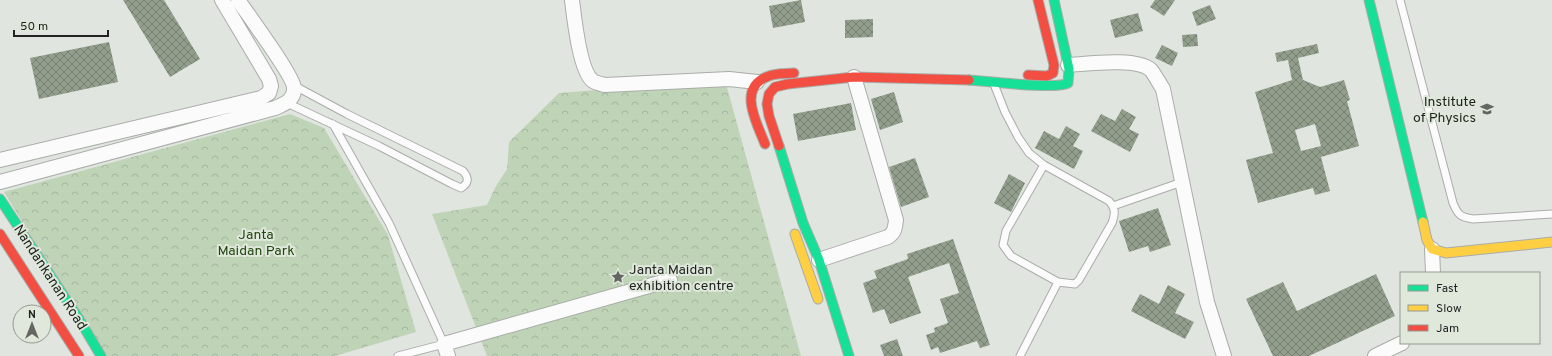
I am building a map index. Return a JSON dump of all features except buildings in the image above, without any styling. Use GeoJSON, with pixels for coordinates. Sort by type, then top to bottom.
{"type":"FeatureCollection","features":[{"type":"Feature","properties":{"kind":"street"},"geometry":{"type":"LineString","coordinates":[[0,160],[261,98],[269,93],[271,86],[269,79],[222,0]]}},
{"type":"Feature","properties":{"kind":"street"},"geometry":{"type":"LineString","coordinates":[[0,182],[275,108],[287,103],[294,93],[294,86],[238,0]]}},
{"type":"Feature","properties":{"kind":"street"},"geometry":{"type":"LineString","coordinates":[[572,0],[584,66],[593,82],[604,86],[729,79],[757,82]]}},
{"type":"Feature","properties":{"kind":"street"},"geometry":{"type":"LineString","coordinates":[[1016,74],[1047,76],[1053,73],[1054,65],[1038,0]]}},
{"type":"Feature","properties":{"kind":"street"},"geometry":{"type":"LineString","coordinates":[[849,356],[819,260],[803,223],[769,116],[767,104],[770,94],[775,87],[788,84],[854,77],[943,78],[1051,86],[1065,85],[1069,79],[1068,65],[1054,0]]}},
{"type":"Feature","properties":{"kind":"street"},"geometry":{"type":"LineString","coordinates":[[1369,0],[1427,240],[1432,249],[1433,272]]}},
{"type":"Feature","properties":{"kind":"street"},"geometry":{"type":"LineString","coordinates":[[1068,65],[1121,62],[1136,64],[1150,70],[1163,89],[1207,302],[1224,356]]}},
{"type":"Feature","properties":{"kind":"street"},"geometry":{"type":"LineString","coordinates":[[816,72],[877,68]]}},
{"type":"Feature","properties":{"kind":"street"},"geometry":{"type":"LineString","coordinates":[[767,151],[750,100],[752,89],[757,82],[767,76],[800,73]]}},
{"type":"Feature","properties":{"kind":"street"},"geometry":{"type":"LineString","coordinates":[[819,260],[888,237],[894,233],[895,228],[896,220],[854,77]]}},
{"type":"Feature","properties":{"kind":"street","name":"Nandankanan Road"},"geometry":{"type":"LineString","coordinates":[[0,199],[79,319],[101,356]]}},
{"type":"Feature","properties":{"kind":"street"},"geometry":{"type":"LineString","coordinates":[[792,225],[820,305]]}},
{"type":"Feature","properties":{"kind":"street"},"geometry":{"type":"LineString","coordinates":[[0,234],[79,356]]}},
{"type":"Feature","properties":{"kind":"street"},"geometry":{"type":"LineString","coordinates":[[1432,249],[1446,253],[1552,242]]}},
{"type":"Feature","properties":{"kind":"street"},"geometry":{"type":"LineString","coordinates":[[446,350],[670,280]]}},
{"type":"Feature","properties":{"kind":"street"},"geometry":{"type":"LineString","coordinates":[[1375,356],[1400,344]]}},
{"type":"Feature","properties":{"kind":"lane"},"geometry":{"type":"LineString","coordinates":[[1400,0],[1453,203],[1457,212],[1463,217],[1473,218],[1552,214]]}},
{"type":"Feature","properties":{"kind":"lane"},"geometry":{"type":"LineString","coordinates":[[993,82],[1005,112],[1018,137],[1029,153],[1044,165],[1109,201],[1113,206],[1115,214],[1112,223],[1079,280],[1075,284],[1058,282],[1011,256],[1003,245],[1006,231],[1044,165]]}},
{"type":"Feature","properties":{"kind":"lane"},"geometry":{"type":"LineString","coordinates":[[287,103],[379,146],[461,188],[468,181],[467,175],[463,171],[294,86]]}},
{"type":"Feature","properties":{"kind":"lane"},"geometry":{"type":"LineString","coordinates":[[333,124],[388,223],[446,350],[398,356]]}},
{"type":"Feature","properties":{"kind":"lane"},"geometry":{"type":"LineString","coordinates":[[1113,206],[1182,182]]}},
{"type":"Feature","properties":{"kind":"lane"},"geometry":{"type":"LineString","coordinates":[[1020,356],[1058,282]]}},
{"type":"Feature","properties":{"kind":"green space","name":"Janta Maidan exhibition centre"},"geometry":{"type":"Polygon","coordinates":[[[725,80],[801,356],[487,356],[432,214],[487,205],[496,186],[507,169],[509,142],[559,93],[725,80]]]}},
{"type":"Feature","properties":{"kind":"green space","name":"Janta Maidan Park"},"geometry":{"type":"Polygon","coordinates":[[[290,114],[324,128],[388,235],[416,332],[335,356],[104,356],[4,192],[290,114]]]}},
{"type":"Feature","properties":{"kind":"traffic: fast"},"geometry":{"type":"LineString","coordinates":[[969,80],[1050,86],[1068,83],[1069,69],[1054,0]]}},
{"type":"Feature","properties":{"kind":"traffic: fast"},"geometry":{"type":"LineString","coordinates":[[1369,0],[1423,222]]}},
{"type":"Feature","properties":{"kind":"traffic: fast"},"geometry":{"type":"LineString","coordinates":[[779,146],[803,223],[819,260],[849,356]]}},
{"type":"Feature","properties":{"kind":"traffic: fast"},"geometry":{"type":"LineString","coordinates":[[0,199],[79,319],[101,356]]}},
{"type":"Feature","properties":{"kind":"traffic: slow"},"geometry":{"type":"LineString","coordinates":[[1423,222],[1427,240],[1432,249],[1446,253],[1552,242]]}},
{"type":"Feature","properties":{"kind":"traffic: slow"},"geometry":{"type":"LineString","coordinates":[[795,234],[818,299]]}},
{"type":"Feature","properties":{"kind":"traffic: jam"},"geometry":{"type":"LineString","coordinates":[[1028,75],[1047,76],[1053,73],[1054,65],[1038,0]]}},
{"type":"Feature","properties":{"kind":"traffic: jam"},"geometry":{"type":"LineString","coordinates":[[765,144],[754,116],[751,97],[753,88],[759,81],[769,76],[794,73]]}},
{"type":"Feature","properties":{"kind":"traffic: jam"},"geometry":{"type":"LineString","coordinates":[[779,146],[769,116],[767,104],[769,94],[775,87],[788,84],[854,77],[969,80]]}},
{"type":"Feature","properties":{"kind":"traffic: jam"},"geometry":{"type":"LineString","coordinates":[[0,234],[79,356]]}},
{"type":"Feature","properties":{"kind":"place","name":"Institute of Physics"},"geometry":{"type":"Point","coordinates":[1487,109]}},
{"type":"Feature","properties":{"kind":"place","name":"Janta Maidan exhibition centre"},"geometry":{"type":"Point","coordinates":[618,277]}}]}
